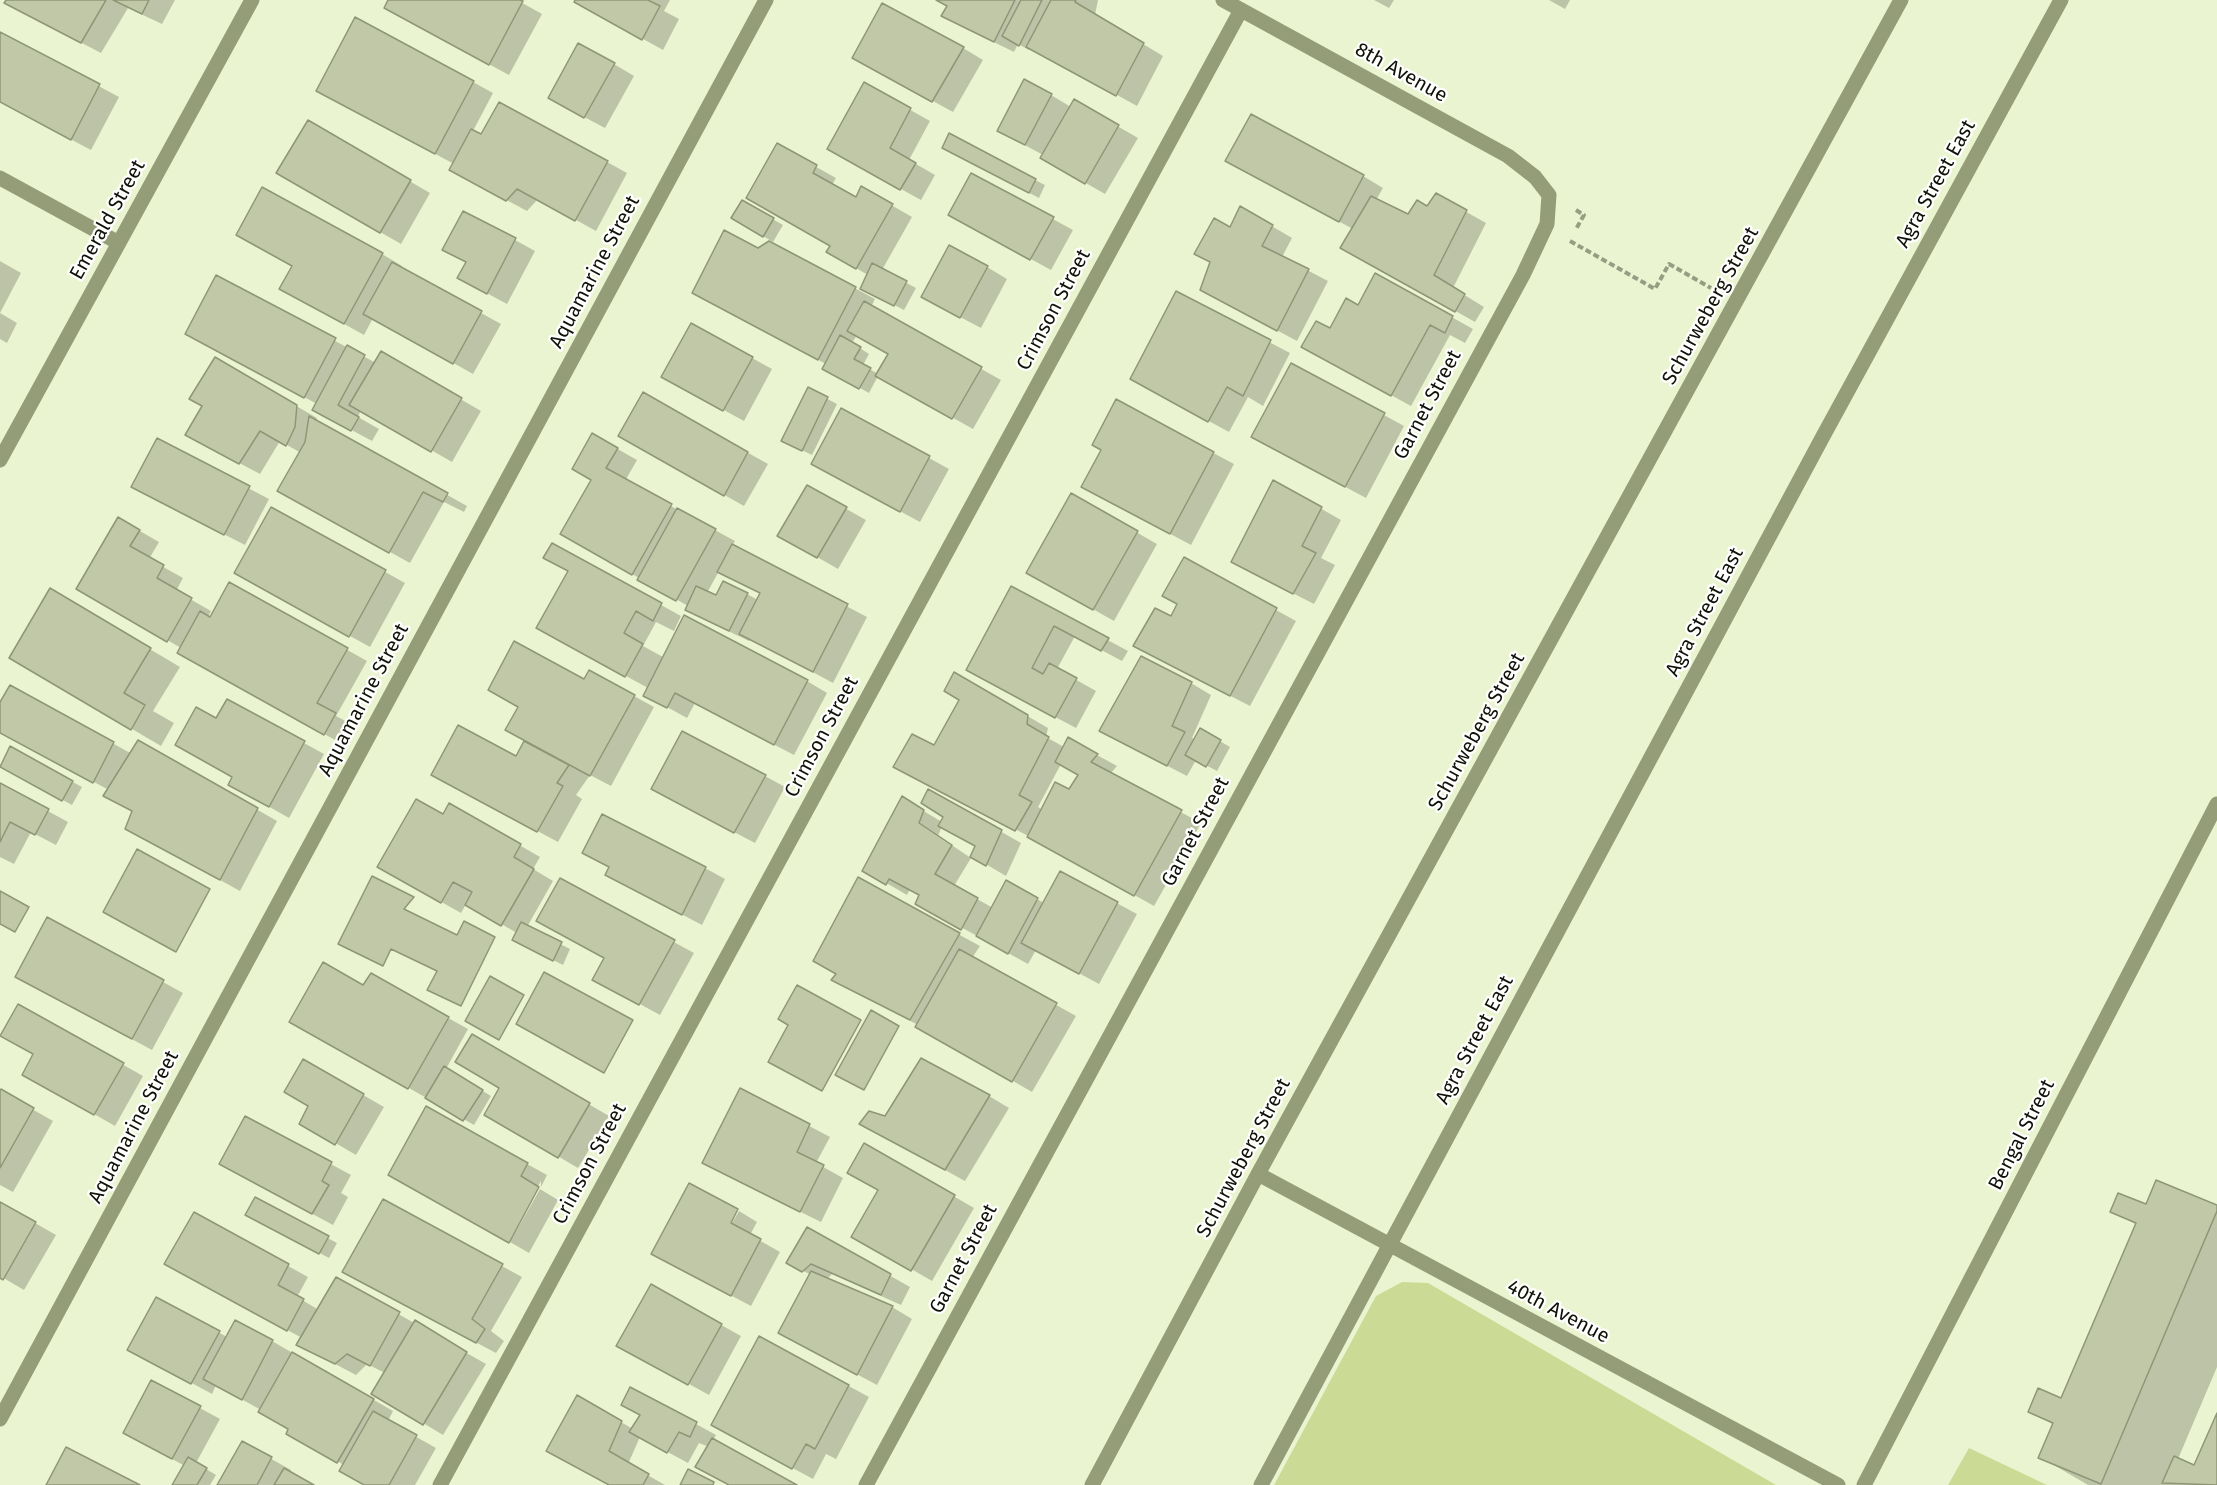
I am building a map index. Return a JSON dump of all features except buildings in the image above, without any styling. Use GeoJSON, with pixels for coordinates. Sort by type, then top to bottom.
{"type":"FeatureCollection","features":[{"type":"Feature","properties":{"kind":"street","name":"Emerald Street"},"geometry":{"type":"LineString","coordinates":[[0,460],[252,0]]}},
{"type":"Feature","properties":{"kind":"street","name":"Aquamarine Street"},"geometry":{"type":"LineString","coordinates":[[0,1419],[766,0]]}},
{"type":"Feature","properties":{"kind":"street","name":"8th Avenue"},"geometry":{"type":"LineString","coordinates":[[1223,0],[1508,156],[1534,177],[1549,195]]}},
{"type":"Feature","properties":{"kind":"street","name":"Schurweberg Street"},"geometry":{"type":"LineString","coordinates":[[1092,1485],[1258,1174],[1901,0]]}},
{"type":"Feature","properties":{"kind":"street","name":"Agra Street East"},"geometry":{"type":"LineString","coordinates":[[1261,1485],[1815,450],[2061,0]]}},
{"type":"Feature","properties":{"kind":"street","name":"Crimson Street"},"geometry":{"type":"LineString","coordinates":[[440,1485],[1241,10]]}},
{"type":"Feature","properties":{"kind":"street"},"geometry":{"type":"LineString","coordinates":[[0,178],[119,243]]}},
{"type":"Feature","properties":{"kind":"street","name":"Garnet Street"},"geometry":{"type":"LineString","coordinates":[[866,1485],[1528,266],[1547,224],[1549,195]]}},
{"type":"Feature","properties":{"kind":"street","name":"Bengal Street"},"geometry":{"type":"LineString","coordinates":[[1864,1485],[2217,804]]}},
{"type":"Feature","properties":{"kind":"street","name":"40th Avenue"},"geometry":{"type":"LineString","coordinates":[[1258,1174],[1838,1485]]}},
{"type":"Feature","properties":{"kind":"path"},"geometry":{"type":"LineString","coordinates":[[1569,241],[1655,289],[1669,264],[1737,302]]}},
{"type":"Feature","properties":{"kind":"green space"},"geometry":{"type":"Polygon","coordinates":[[[1402,1282],[1428,1283],[1776,1485],[1274,1485],[1376,1296],[1402,1282]]]}},
{"type":"Feature","properties":{"kind":"green space"},"geometry":{"type":"Polygon","coordinates":[[[1969,1448],[2047,1485],[1948,1485],[1969,1448]]]}}]}
